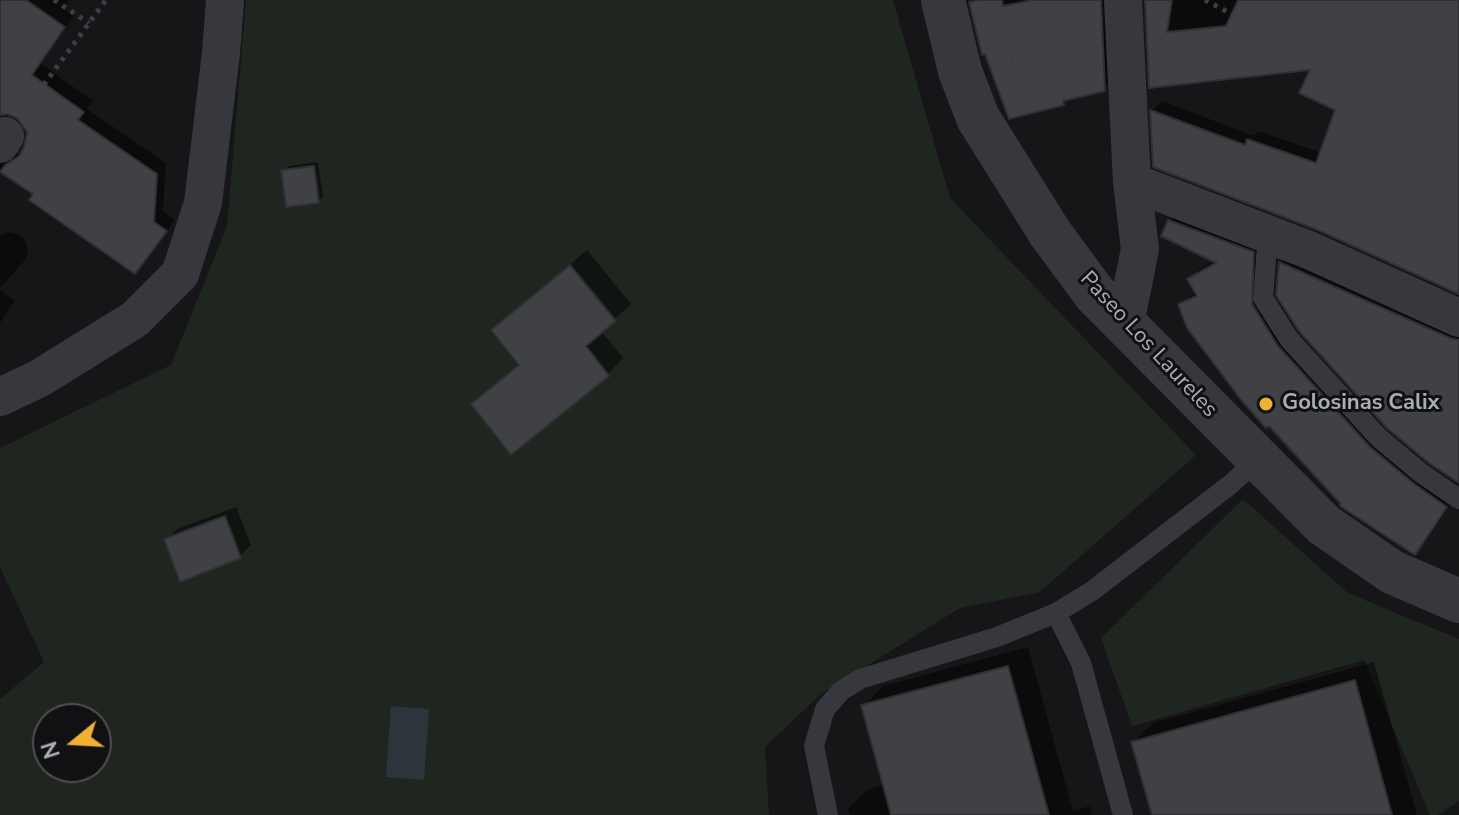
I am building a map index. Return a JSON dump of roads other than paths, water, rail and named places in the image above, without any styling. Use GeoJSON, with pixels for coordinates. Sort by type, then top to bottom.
{"type":"FeatureCollection","features":[{"type":"Feature","properties":{"kind":"street"},"geometry":{"type":"LineString","coordinates":[[0,397],[40,378],[135,319],[180,274],[203,203],[225,0]]}},
{"type":"Feature","properties":{"kind":"street","name":"Paseo Los Laureles"},"geometry":{"type":"LineString","coordinates":[[943,0],[960,71],[978,118],[1008,168],[1095,294],[1324,525],[1392,572],[1459,601]]}},
{"type":"Feature","properties":{"kind":"street"},"geometry":{"type":"LineString","coordinates":[[1123,17],[1132,182],[1140,249],[1125,324]]}},
{"type":"Feature","properties":{"kind":"street"},"geometry":{"type":"LineString","coordinates":[[1132,182],[1268,234],[1459,318]]}},
{"type":"Feature","properties":{"kind":"lane"},"geometry":{"type":"LineString","coordinates":[[1268,234],[1263,298],[1289,339],[1378,437],[1421,473],[1459,499]]}},
{"type":"Feature","properties":{"kind":"lane"},"geometry":{"type":"LineString","coordinates":[[828,815],[814,746],[825,709],[841,691],[860,679],[997,637],[1056,613],[1092,591],[1231,484],[1258,459]]}},
{"type":"Feature","properties":{"kind":"lane"},"geometry":{"type":"LineString","coordinates":[[1056,613],[1081,663],[1123,815]]}},
{"type":"Feature","properties":{"kind":"place","name":"Golosinas Calix"},"geometry":{"type":"Point","coordinates":[1266,404]}}]}
